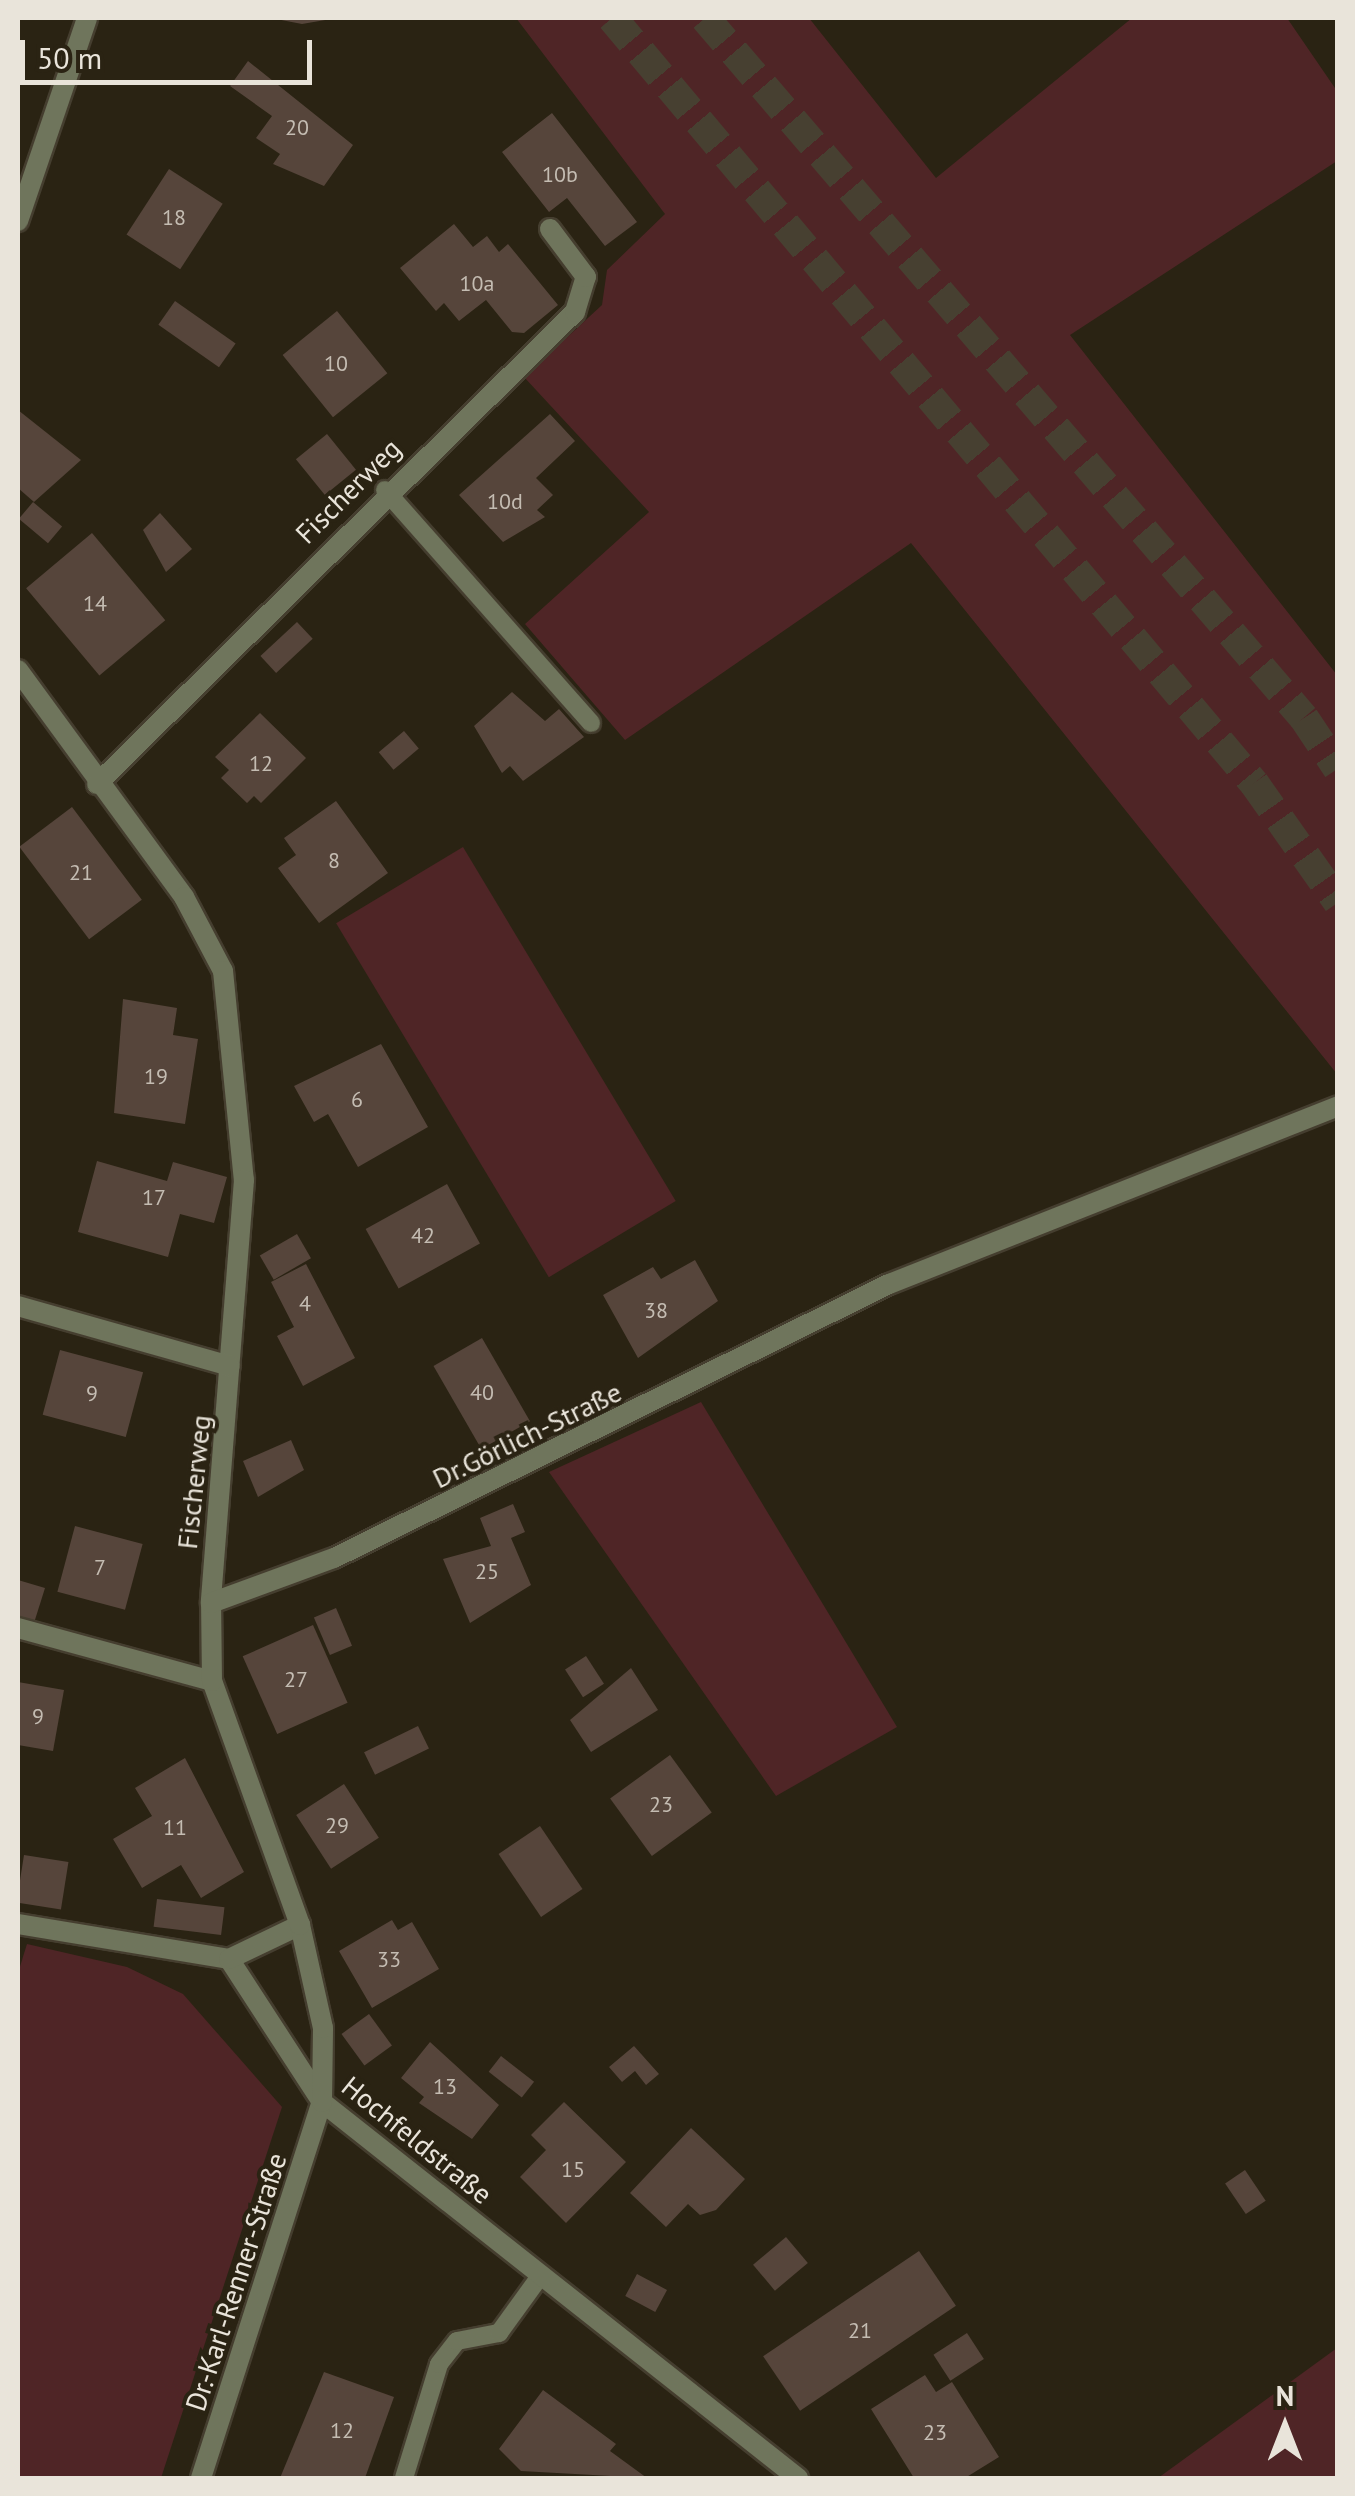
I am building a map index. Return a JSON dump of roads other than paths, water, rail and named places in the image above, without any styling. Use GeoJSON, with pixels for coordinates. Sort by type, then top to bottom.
{"type":"FeatureCollection","features":[{"type":"Feature","properties":{"kind":"street"},"geometry":{"type":"LineString","coordinates":[[18,221],[87,18]]}},
{"type":"Feature","properties":{"kind":"street","name":"Fischerweg"},"geometry":{"type":"LineString","coordinates":[[98,784],[385,490],[575,312],[586,277],[550,229]]}},
{"type":"Feature","properties":{"kind":"street","name":"Fischerweg"},"geometry":{"type":"LineString","coordinates":[[18,670],[184,897],[224,970],[244,1180],[211,1604]]}},
{"type":"Feature","properties":{"kind":"street","name":"Dr.Görlich-Straße"},"geometry":{"type":"LineString","coordinates":[[211,1604],[334,1558],[889,1284],[1338,1106]]}},
{"type":"Feature","properties":{"kind":"street"},"geometry":{"type":"LineString","coordinates":[[18,1306],[230,1366]]}},
{"type":"Feature","properties":{"kind":"street"},"geometry":{"type":"LineString","coordinates":[[211,1604],[212,1681],[300,1925],[324,2028],[322,2102]]}},
{"type":"Feature","properties":{"kind":"street"},"geometry":{"type":"LineString","coordinates":[[18,1628],[212,1681]]}},
{"type":"Feature","properties":{"kind":"street"},"geometry":{"type":"LineString","coordinates":[[18,1924],[229,1959],[300,1925]]}},
{"type":"Feature","properties":{"kind":"street","name":"Hochfeldstraße"},"geometry":{"type":"LineString","coordinates":[[229,1959],[322,2102],[798,2478]]}},
{"type":"Feature","properties":{"kind":"street","name":"Dr.-Karl-Renner-Straße"},"geometry":{"type":"LineString","coordinates":[[202,2478],[322,2102]]}},
{"type":"Feature","properties":{"kind":"lane"},"geometry":{"type":"LineString","coordinates":[[385,490],[591,723]]}},
{"type":"Feature","properties":{"kind":"lane"},"geometry":{"type":"LineString","coordinates":[[404,2478],[439,2364],[457,2340],[500,2333],[541,2275]]}},
{"type":"Feature","properties":{"kind":"tunnel"},"geometry":{"type":"LineString","coordinates":[[612,18],[1254,783],[1338,902]]}},
{"type":"Feature","properties":{"kind":"tunnel"},"geometry":{"type":"LineString","coordinates":[[705,18],[1304,718],[1338,769]]}}]}
